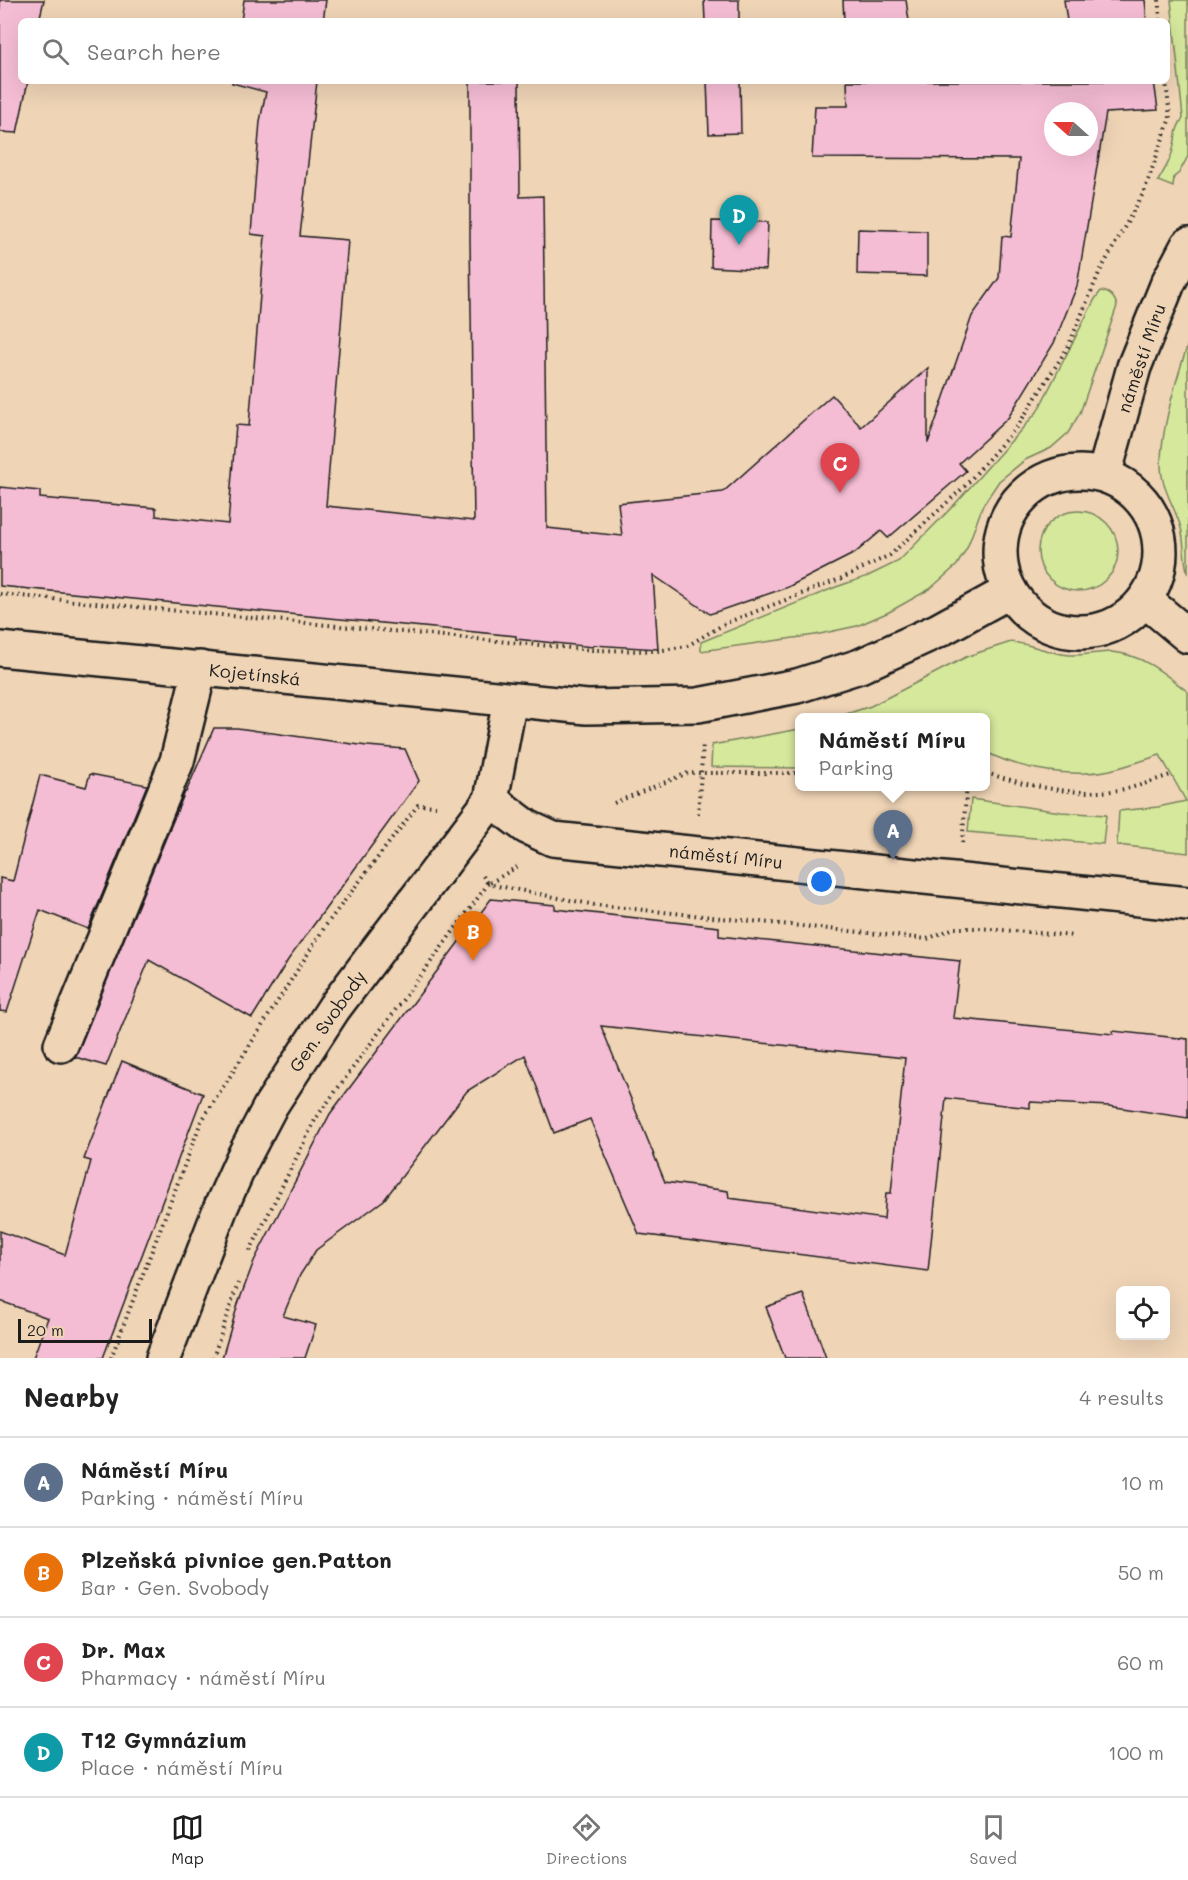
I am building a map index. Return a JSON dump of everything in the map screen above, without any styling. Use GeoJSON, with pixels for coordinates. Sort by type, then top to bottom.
{"type":"FeatureCollection","features":[{"type":"Feature","properties":{"kind":"main road","name":"náměstí Míru"},"geometry":{"type":"LineString","coordinates":[[1104,474],[1134,367],[1168,283],[1188,245]]}},
{"type":"Feature","properties":{"kind":"main road"},"geometry":{"type":"LineString","coordinates":[[1089,471],[1104,474],[1121,482],[1136,494],[1148,509],[1157,526],[1160,564],[1145,600],[1134,612],[1106,628],[1090,632],[1059,630],[1030,616],[1010,591],[1004,578],[999,549],[1006,520],[1013,507],[1034,486],[1060,474],[1089,471]]}},
{"type":"Feature","properties":{"kind":"main road"},"geometry":{"type":"LineString","coordinates":[[510,700],[587,707],[698,705],[797,686],[860,666],[939,630],[1010,591]]}},
{"type":"Feature","properties":{"kind":"main road"},"geometry":{"type":"LineString","coordinates":[[1145,600],[1188,636]]}},
{"type":"Feature","properties":{"kind":"main road","name":"Kojetínská"},"geometry":{"type":"LineString","coordinates":[[0,649],[510,700]]}},
{"type":"Feature","properties":{"kind":"main road"},"geometry":{"type":"LineString","coordinates":[[61,1045],[177,761],[200,668]]}},
{"type":"Feature","properties":{"kind":"main road","name":"Gen. Svobody"},"geometry":{"type":"LineString","coordinates":[[163,1358],[221,1207],[242,1160],[271,1105],[333,1008],[491,800],[510,700]]}},
{"type":"Feature","properties":{"kind":"main road","name":"náměstí Míru"},"geometry":{"type":"LineString","coordinates":[[491,800],[527,827],[553,838],[1188,904]]}},
{"type":"Feature","properties":{"kind":"path"},"geometry":{"type":"LineString","coordinates":[[1158,0],[1160,18]]}},
{"type":"Feature","properties":{"kind":"path"},"geometry":{"type":"LineString","coordinates":[[0,594],[592,650],[657,651],[687,646],[726,623],[840,579],[890,555],[964,487],[1019,424],[1068,347],[1099,273],[1144,192],[1170,118],[1166,84]]}},
{"type":"Feature","properties":{"kind":"path"},"geometry":{"type":"LineString","coordinates":[[696,853],[704,743]]}},
{"type":"Feature","properties":{"kind":"path"},"geometry":{"type":"LineString","coordinates":[[605,807],[688,772],[795,773]]}},
{"type":"Feature","properties":{"kind":"path"},"geometry":{"type":"LineString","coordinates":[[990,774],[1028,784],[1087,792],[1125,789],[1170,775]]}},
{"type":"Feature","properties":{"kind":"path"},"geometry":{"type":"LineString","coordinates":[[246,1260],[316,1118],[488,884],[523,863]]}},
{"type":"Feature","properties":{"kind":"path"},"geometry":{"type":"LineString","coordinates":[[488,884],[595,905],[927,939],[954,928],[1084,937]]}},
{"type":"Feature","properties":{"kind":"path"},"geometry":{"type":"LineString","coordinates":[[213,1358],[238,1281]]}},
{"type":"Feature","properties":{"kind":"green space"},"geometry":{"type":"Polygon","coordinates":[[[1171,0],[1188,0],[1188,156],[1179,173],[1174,177],[1173,187],[1158,181],[1170,159],[1177,129],[1183,118],[1171,0]]]}},
{"type":"Feature","properties":{"kind":"green space"},"geometry":{"type":"Polygon","coordinates":[[[1101,291],[1112,296],[1117,306],[1080,413],[1068,433],[1051,448],[1025,460],[999,481],[983,505],[967,548],[957,565],[930,589],[889,612],[857,626],[815,635],[701,651],[701,642],[868,576],[899,561],[955,504],[1037,412],[1101,291]]]}},
{"type":"Feature","properties":{"kind":"green space"},"geometry":{"type":"Polygon","coordinates":[[[1188,344],[1188,574],[1181,528],[1163,483],[1161,462],[1169,410],[1188,344]]]}},
{"type":"Feature","properties":{"kind":"green space"},"geometry":{"type":"Polygon","coordinates":[[[1078,511],[1093,514],[1106,523],[1115,536],[1118,551],[1115,566],[1106,579],[1093,588],[1078,591],[1063,588],[1050,579],[1041,566],[1038,551],[1041,536],[1050,523],[1063,514],[1078,511]]]}},
{"type":"Feature","properties":{"kind":"green space"},"geometry":{"type":"Polygon","coordinates":[[[1011,642],[1069,655],[1111,652],[1133,656],[1143,661],[1188,692],[1188,853],[1117,845],[1119,811],[1158,807],[1186,801],[1160,755],[1095,772],[1046,771],[1015,764],[990,754],[990,713],[849,713],[871,706],[968,656],[1011,642]]]}},
{"type":"Feature","properties":{"kind":"green space"},"geometry":{"type":"Polygon","coordinates":[[[795,730],[795,768],[711,767],[712,745],[795,730]]]}},
{"type":"Feature","properties":{"kind":"green space"},"geometry":{"type":"Polygon","coordinates":[[[971,799],[1061,812],[1106,815],[1103,844],[968,832],[971,799]]]}},
{"type":"Feature","properties":{"kind":"building"},"geometry":{"type":"Polygon","coordinates":[[[0,0],[44,0],[40,18],[18,18],[18,84],[27,84],[17,133],[0,132],[0,0]]]}},
{"type":"Feature","properties":{"kind":"building"},"geometry":{"type":"Polygon","coordinates":[[[244,0],[326,0],[323,18],[241,18],[244,0]]]}},
{"type":"Feature","properties":{"kind":"building"},"geometry":{"type":"Polygon","coordinates":[[[704,0],[739,0],[739,18],[705,18],[704,0]]]}},
{"type":"Feature","properties":{"kind":"building"},"geometry":{"type":"Polygon","coordinates":[[[843,0],[906,0],[909,18],[844,18],[843,0]]]}},
{"type":"Feature","properties":{"kind":"building"},"geometry":{"type":"Polygon","coordinates":[[[1064,0],[1145,0],[1147,18],[1067,18],[1064,0]]]}},
{"type":"Feature","properties":{"kind":"building"},"geometry":{"type":"Polygon","coordinates":[[[236,84],[317,84],[300,236],[348,240],[326,506],[474,521],[470,84],[519,84],[520,197],[543,196],[547,528],[622,536],[618,503],[723,492],[832,395],[861,427],[928,368],[928,443],[972,316],[999,278],[1002,236],[1011,237],[1019,159],[812,158],[815,106],[848,106],[847,84],[1154,84],[1158,110],[1106,113],[1077,286],[1054,343],[1008,418],[959,463],[966,471],[888,538],[881,531],[855,553],[788,587],[710,614],[653,575],[658,649],[593,645],[593,647],[516,639],[516,636],[0,586],[0,487],[40,491],[40,498],[156,508],[156,516],[228,524],[236,425],[249,426],[265,236],[251,234],[260,121],[266,92],[236,84]]]}},
{"type":"Feature","properties":{"kind":"building"},"geometry":{"type":"Polygon","coordinates":[[[707,84],[740,84],[741,133],[709,134],[707,84]]]}},
{"type":"Feature","properties":{"kind":"building"},"geometry":{"type":"Polygon","coordinates":[[[712,221],[768,222],[766,270],[711,267],[712,221]]]}},
{"type":"Feature","properties":{"kind":"building"},"geometry":{"type":"Polygon","coordinates":[[[858,229],[927,231],[927,276],[857,274],[858,229]]]}},
{"type":"Feature","properties":{"kind":"building"},"geometry":{"type":"Polygon","coordinates":[[[214,728],[237,728],[405,749],[419,781],[288,960],[252,1018],[149,960],[106,1066],[75,1057],[185,792],[214,728]]]}},
{"type":"Feature","properties":{"kind":"building"},"geometry":{"type":"Polygon","coordinates":[[[90,774],[147,785],[88,929],[40,910],[7,1012],[0,1011],[0,878],[13,881],[40,775],[86,787],[90,774]]]}},
{"type":"Feature","properties":{"kind":"building"},"geometry":{"type":"Polygon","coordinates":[[[491,899],[555,905],[555,909],[719,927],[719,936],[960,961],[953,1018],[1188,1039],[1188,1118],[1109,1106],[1030,1102],[1030,1108],[946,1098],[928,1271],[639,1234],[590,1119],[554,1133],[525,1055],[467,1091],[384,1200],[316,1250],[300,1275],[283,1316],[316,1325],[305,1358],[222,1358],[254,1261],[330,1114],[491,899]],[[601,1026],[665,1182],[728,1191],[729,1198],[884,1219],[886,1193],[891,1193],[905,1058],[601,1026]]]}},
{"type":"Feature","properties":{"kind":"building"},"geometry":{"type":"Polygon","coordinates":[[[122,1061],[203,1094],[103,1358],[33,1358],[48,1318],[0,1301],[0,1231],[65,1255],[91,1161],[84,1159],[122,1061]]]}},
{"type":"Feature","properties":{"kind":"building"},"geometry":{"type":"Polygon","coordinates":[[[803,1294],[826,1358],[785,1358],[766,1307],[803,1294]]]}},
{"type":"Feature","properties":{"kind":"place","name":"T12 Gymnázium"},"geometry":{"type":"Point","coordinates":[739,245]}},
{"type":"Feature","properties":{"kind":"place","name":"Dr. Max"},"geometry":{"type":"Point","coordinates":[840,493]}},
{"type":"Feature","properties":{"kind":"place","name":"Náměstí Míru"},"geometry":{"type":"Point","coordinates":[893,860]}},
{"type":"Feature","properties":{"kind":"place","name":"Plzeňská pivnice gen.Patton"},"geometry":{"type":"Point","coordinates":[473,961]}}]}
